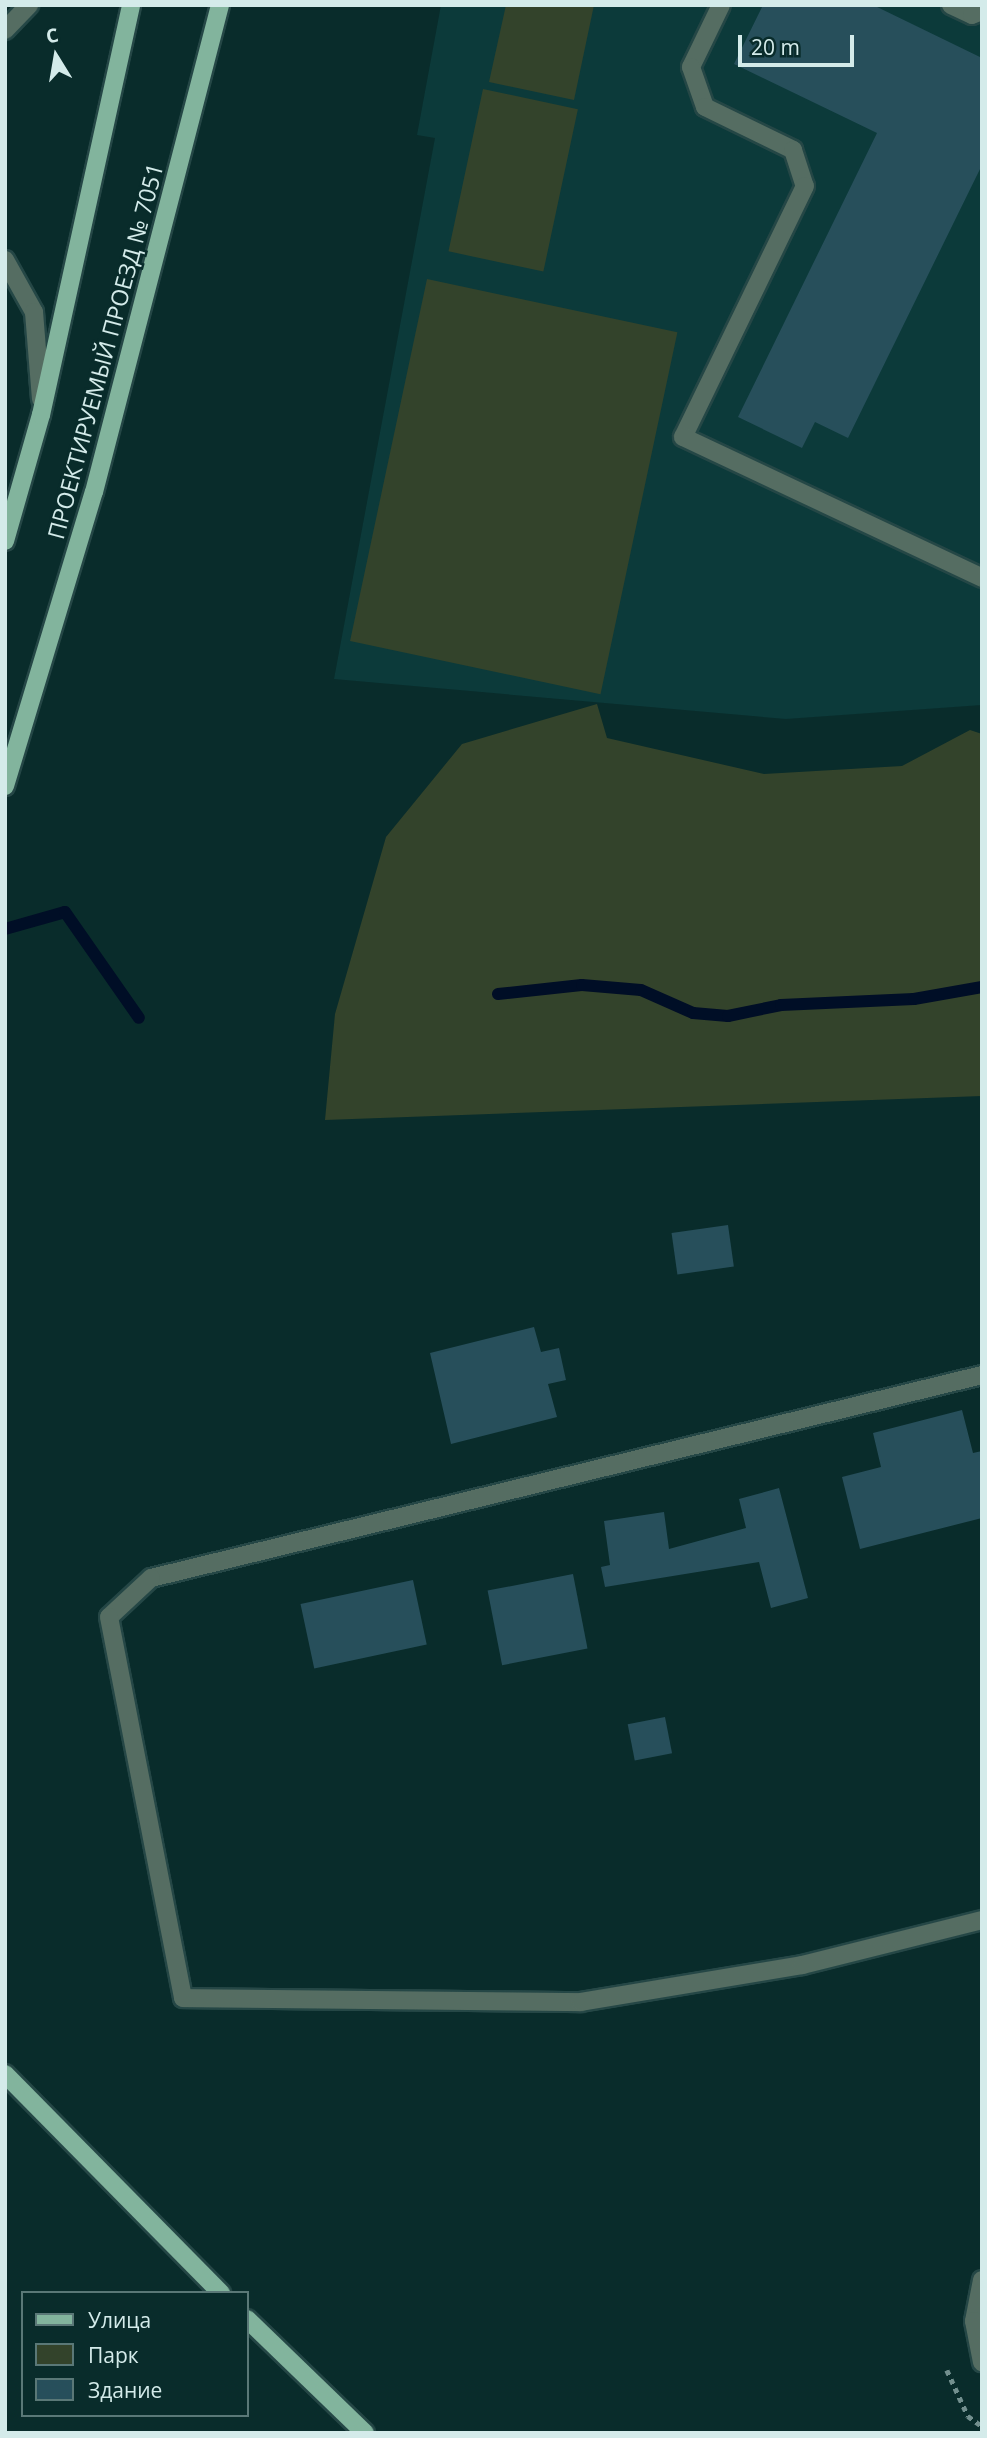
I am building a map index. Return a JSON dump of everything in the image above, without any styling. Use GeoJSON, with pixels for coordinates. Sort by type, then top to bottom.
{"type":"FeatureCollection","features":[{"type":"Feature","properties":{"kind":"main road","name":"ПРОЕКТИРУЕМЫЙ ПРОЕЗД № 7051"},"geometry":{"type":"LineString","coordinates":[[5,541],[41,415],[131,5]]}},
{"type":"Feature","properties":{"kind":"main road","name":"ПРОЕКТИРУЕМЫЙ ПРОЕЗД № 7051"},"geometry":{"type":"LineString","coordinates":[[5,786],[94,492],[220,5]]}},
{"type":"Feature","properties":{"kind":"main road"},"geometry":{"type":"LineString","coordinates":[[5,2074],[218,2291]]}},
{"type":"Feature","properties":{"kind":"main road"},"geometry":{"type":"LineString","coordinates":[[248,2320],[365,2433]]}},
{"type":"Feature","properties":{"kind":"street"},"geometry":{"type":"LineString","coordinates":[[5,30],[29,5]]}},
{"type":"Feature","properties":{"kind":"street"},"geometry":{"type":"LineString","coordinates":[[721,5],[691,68],[705,107],[793,150],[805,186],[683,438],[982,578]]}},
{"type":"Feature","properties":{"kind":"street"},"geometry":{"type":"LineString","coordinates":[[951,5],[972,15],[982,11]]}},
{"type":"Feature","properties":{"kind":"street"},"geometry":{"type":"LineString","coordinates":[[5,260],[33,312],[41,415]]}},
{"type":"Feature","properties":{"kind":"street"},"geometry":{"type":"LineString","coordinates":[[982,1375],[151,1578],[109,1617],[183,1998],[581,2002],[802,1965],[982,1920]]}},
{"type":"Feature","properties":{"kind":"street"},"geometry":{"type":"LineString","coordinates":[[982,2280],[974,2321],[982,2362]]}},
{"type":"Feature","properties":{"kind":"path"},"geometry":{"type":"LineString","coordinates":[[947,2370],[968,2416],[982,2426]]}},
{"type":"Feature","properties":{"kind":"shaded area"},"geometry":{"type":"Polygon","coordinates":[[[441,5],[982,5],[982,705],[786,719],[334,679],[435,138],[417,135],[441,5]]]}},
{"type":"Feature","properties":{"kind":"green space"},"geometry":{"type":"Polygon","coordinates":[[[506,5],[594,5],[574,100],[489,82],[506,5]]]}},
{"type":"Feature","properties":{"kind":"green space"},"geometry":{"type":"Polygon","coordinates":[[[483,89],[578,109],[543,272],[448,251],[483,89]]]}},
{"type":"Feature","properties":{"kind":"green space"},"geometry":{"type":"Polygon","coordinates":[[[427,279],[677,332],[600,694],[350,641],[427,279]]]}},
{"type":"Feature","properties":{"kind":"green space"},"geometry":{"type":"Polygon","coordinates":[[[597,704],[607,738],[764,774],[902,766],[970,730],[982,734],[982,1096],[325,1120],[335,1014],[386,837],[462,744],[597,704]]]}},
{"type":"Feature","properties":{"kind":"building"},"geometry":{"type":"Polygon","coordinates":[[[763,5],[873,5],[982,58],[982,165],[848,438],[815,422],[802,448],[738,417],[877,133],[734,64],[763,5]]]}},
{"type":"Feature","properties":{"kind":"building"},"geometry":{"type":"Polygon","coordinates":[[[728,1225],[734,1267],[677,1275],[672,1233],[728,1225]]]}},
{"type":"Feature","properties":{"kind":"building"},"geometry":{"type":"Polygon","coordinates":[[[534,1327],[541,1352],[559,1348],[566,1380],[548,1384],[557,1417],[451,1444],[430,1353],[534,1327]]]}},
{"type":"Feature","properties":{"kind":"building"},"geometry":{"type":"Polygon","coordinates":[[[962,1410],[973,1453],[982,1451],[982,1518],[860,1549],[842,1477],[881,1467],[873,1433],[962,1410]]]}},
{"type":"Feature","properties":{"kind":"building"},"geometry":{"type":"Polygon","coordinates":[[[779,1488],[808,1598],[771,1608],[759,1562],[605,1587],[601,1567],[610,1565],[604,1521],[664,1512],[669,1549],[746,1528],[739,1499],[779,1488]]]}},
{"type":"Feature","properties":{"kind":"building"},"geometry":{"type":"Polygon","coordinates":[[[573,1574],[588,1649],[502,1665],[488,1591],[573,1574]]]}},
{"type":"Feature","properties":{"kind":"building"},"geometry":{"type":"Polygon","coordinates":[[[413,1580],[427,1645],[314,1668],[301,1604],[413,1580]]]}},
{"type":"Feature","properties":{"kind":"building"},"geometry":{"type":"Polygon","coordinates":[[[665,1717],[672,1753],[635,1761],[628,1724],[665,1717]]]}},
{"type":"Feature","properties":{"kind":"waterway"},"geometry":{"type":"LineString","coordinates":[[5,929],[65,912],[139,1018]]}},
{"type":"Feature","properties":{"kind":"waterway"},"geometry":{"type":"LineString","coordinates":[[498,994],[582,985],[641,990],[693,1013],[728,1016],[781,1005],[914,999],[982,987]]}}]}
